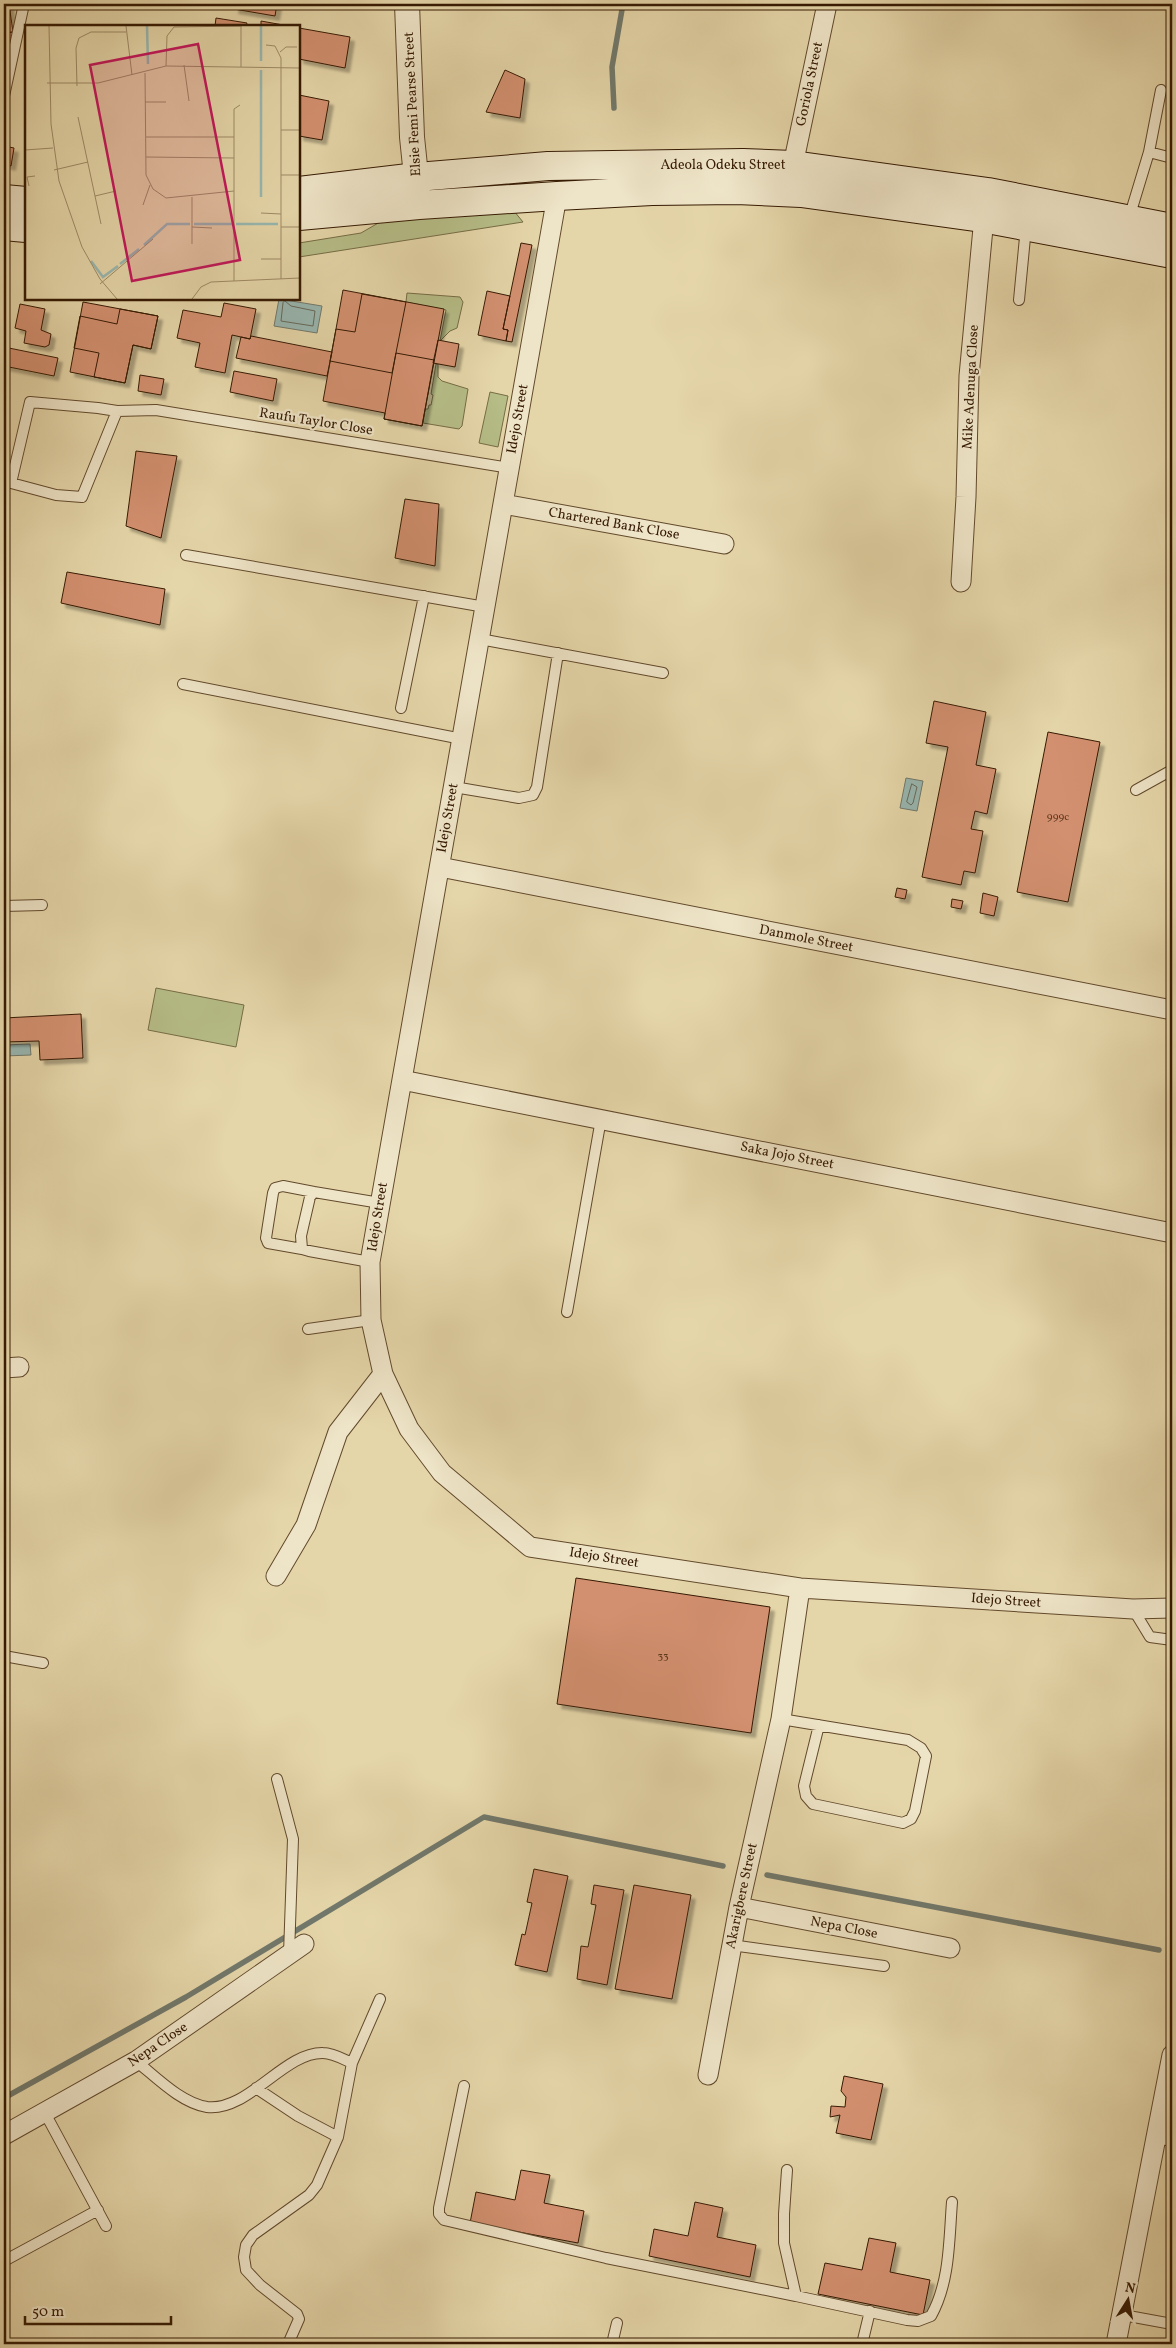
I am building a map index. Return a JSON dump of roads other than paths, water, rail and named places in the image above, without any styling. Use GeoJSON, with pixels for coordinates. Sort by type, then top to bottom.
{"type":"FeatureCollection","features":[{"type":"Feature","properties":{"kind":"main road","name":"Adeola Odeku Street"},"geometry":{"type":"LineString","coordinates":[[300,191],[416,177],[548,166],[743,163],[793,165],[988,192],[1172,228]]}},
{"type":"Feature","properties":{"kind":"main road","name":"Adeola Odeku Street"},"geometry":{"type":"LineString","coordinates":[[300,216],[419,205],[652,191],[737,190],[792,192],[982,218],[1172,254]]}},
{"type":"Feature","properties":{"kind":"main road"},"geometry":{"type":"LineString","coordinates":[[4,199],[25,201]]}},
{"type":"Feature","properties":{"kind":"main road"},"geometry":{"type":"LineString","coordinates":[[4,226],[25,228]]}},
{"type":"Feature","properties":{"kind":"street","name":"Elsie Femi Pearse Street"},"geometry":{"type":"LineString","coordinates":[[407,4],[412,137],[419,205]]}},
{"type":"Feature","properties":{"kind":"street","name":"Goriola Street"},"geometry":{"type":"LineString","coordinates":[[793,165],[827,4]]}},
{"type":"Feature","properties":{"kind":"street","name":"Mike Adenuga Close"},"geometry":{"type":"LineString","coordinates":[[961,582],[966,497],[969,376],[982,218],[988,192]]}},
{"type":"Feature","properties":{"kind":"street","name":"Idejo Street"},"geometry":{"type":"LineString","coordinates":[[556,196],[370,1262],[371,1320],[383,1374],[410,1429],[442,1473],[530,1547],[800,1588],[1133,1609],[1172,1608]]}},
{"type":"Feature","properties":{"kind":"street","name":"Chartered Bank Close"},"geometry":{"type":"LineString","coordinates":[[503,504],[724,544]]}},
{"type":"Feature","properties":{"kind":"street","name":"Danmole Street"},"geometry":{"type":"LineString","coordinates":[[440,867],[1172,1010]]}},
{"type":"Feature","properties":{"kind":"street","name":"Saka Jojo Street"},"geometry":{"type":"LineString","coordinates":[[402,1080],[1172,1233]]}},
{"type":"Feature","properties":{"kind":"street"},"geometry":{"type":"LineString","coordinates":[[276,1576],[306,1525],[338,1432],[383,1374]]}},
{"type":"Feature","properties":{"kind":"street","name":"Akarigbere Street"},"geometry":{"type":"LineString","coordinates":[[708,2075],[739,1907],[781,1719],[800,1588]]}},
{"type":"Feature","properties":{"kind":"street","name":"Nepa Close"},"geometry":{"type":"LineString","coordinates":[[739,1907],[950,1948]]}},
{"type":"Feature","properties":{"kind":"street","name":"Nepa Close"},"geometry":{"type":"LineString","coordinates":[[4,2135],[136,2061],[294,1944]]}},
{"type":"Feature","properties":{"kind":"street"},"geometry":{"type":"LineString","coordinates":[[1116,2344],[1165,2139],[1172,2055]]}},
{"type":"Feature","properties":{"kind":"lane"},"geometry":{"type":"LineString","coordinates":[[4,96],[24,4]]}},
{"type":"Feature","properties":{"kind":"lane"},"geometry":{"type":"LineString","coordinates":[[1129,219],[1149,152],[1161,90]]}},
{"type":"Feature","properties":{"kind":"lane"},"geometry":{"type":"LineString","coordinates":[[1149,152],[1172,158]]}},
{"type":"Feature","properties":{"kind":"lane"},"geometry":{"type":"LineString","coordinates":[[1019,300],[1026,226]]}},
{"type":"Feature","properties":{"kind":"lane","name":"Raufu Taylor Close"},"geometry":{"type":"LineString","coordinates":[[117,411],[82,497],[56,495],[11,483],[30,402],[117,411],[156,410],[510,468]]}},
{"type":"Feature","properties":{"kind":"lane"},"geometry":{"type":"LineString","coordinates":[[186,555],[485,607]]}},
{"type":"Feature","properties":{"kind":"lane"},"geometry":{"type":"LineString","coordinates":[[401,708],[424,596]]}},
{"type":"Feature","properties":{"kind":"lane"},"geometry":{"type":"LineString","coordinates":[[480,639],[663,673]]}},
{"type":"Feature","properties":{"kind":"lane"},"geometry":{"type":"LineString","coordinates":[[454,787],[519,798],[533,794],[537,787],[558,654]]}},
{"type":"Feature","properties":{"kind":"lane"},"geometry":{"type":"LineString","coordinates":[[183,684],[462,739]]}},
{"type":"Feature","properties":{"kind":"lane"},"geometry":{"type":"LineString","coordinates":[[1136,790],[1172,770]]}},
{"type":"Feature","properties":{"kind":"lane"},"geometry":{"type":"LineString","coordinates":[[4,906],[42,905]]}},
{"type":"Feature","properties":{"kind":"lane"},"geometry":{"type":"LineString","coordinates":[[567,1312],[601,1119]]}},
{"type":"Feature","properties":{"kind":"lane"},"geometry":{"type":"LineString","coordinates":[[370,1262],[268,1243],[266,1238],[273,1193],[275,1188],[283,1186],[380,1203]]}},
{"type":"Feature","properties":{"kind":"lane"},"geometry":{"type":"LineString","coordinates":[[302,1248],[301,1236],[310,1197],[314,1192]]}},
{"type":"Feature","properties":{"kind":"lane"},"geometry":{"type":"LineString","coordinates":[[308,1329],[371,1320]]}},
{"type":"Feature","properties":{"kind":"lane"},"geometry":{"type":"LineString","coordinates":[[1133,1609],[1150,1637],[1172,1640]]}},
{"type":"Feature","properties":{"kind":"lane"},"geometry":{"type":"LineString","coordinates":[[4,1656],[44,1662]]}},
{"type":"Feature","properties":{"kind":"lane"},"geometry":{"type":"LineString","coordinates":[[781,1719],[819,1725],[908,1740],[921,1748],[926,1756],[916,1811],[911,1819],[903,1823],[813,1804],[806,1796],[804,1786],[819,1725]]}},
{"type":"Feature","properties":{"kind":"lane"},"geometry":{"type":"LineString","coordinates":[[277,1779],[293,1839],[291,1916],[294,1944]]}},
{"type":"Feature","properties":{"kind":"lane"},"geometry":{"type":"LineString","coordinates":[[732,1945],[884,1966]]}},
{"type":"Feature","properties":{"kind":"lane"},"geometry":{"type":"LineString","coordinates":[[288,2344],[298,2319],[297,2314],[260,2285],[246,2270],[244,2257],[246,2245],[252,2235],[309,2195],[317,2185],[338,2136],[352,2064],[380,1999]]}},
{"type":"Feature","properties":{"kind":"lane"},"geometry":{"type":"LineString","coordinates":[[136,2061],[177,2093],[205,2106],[216,2107],[232,2103],[289,2066],[312,2054],[324,2053],[334,2055],[352,2064]]}},
{"type":"Feature","properties":{"kind":"lane"},"geometry":{"type":"LineString","coordinates":[[464,2086],[439,2208],[444,2220],[606,2258],[918,2321],[931,2316],[937,2305],[945,2274],[952,2202]]}},
{"type":"Feature","properties":{"kind":"lane"},"geometry":{"type":"LineString","coordinates":[[256,2088],[298,2116],[338,2136]]}},
{"type":"Feature","properties":{"kind":"lane"},"geometry":{"type":"LineString","coordinates":[[45,2113],[106,2226]]}},
{"type":"Feature","properties":{"kind":"lane"},"geometry":{"type":"LineString","coordinates":[[787,2170],[784,2243],[796,2296]]}},
{"type":"Feature","properties":{"kind":"lane"},"geometry":{"type":"LineString","coordinates":[[4,2259],[98,2210]]}},
{"type":"Feature","properties":{"kind":"lane"},"geometry":{"type":"LineString","coordinates":[[862,2344],[870,2311]]}},
{"type":"Feature","properties":{"kind":"lane"},"geometry":{"type":"LineString","coordinates":[[1123,2315],[1172,2324]]}},
{"type":"Feature","properties":{"kind":"lane"},"geometry":{"type":"LineString","coordinates":[[612,2344],[617,2323]]}},
{"type":"Feature","properties":{"kind":"water"},"geometry":{"type":"Polygon","coordinates":[[[279,300],[322,306],[317,333],[274,326],[279,300]]]}},
{"type":"Feature","properties":{"kind":"water"},"geometry":{"type":"Polygon","coordinates":[[[906,778],[923,781],[917,811],[900,808],[906,778]]]}},
{"type":"Feature","properties":{"kind":"water"},"geometry":{"type":"Polygon","coordinates":[[[30,1044],[31,1055],[4,1056],[4,1045],[30,1044]]]}},
{"type":"Feature","properties":{"kind":"waterway"},"geometry":{"type":"LineString","coordinates":[[614,108],[612,67],[623,4]]}},
{"type":"Feature","properties":{"kind":"waterway"},"geometry":{"type":"LineString","coordinates":[[4,2098],[186,1997],[484,1817],[723,1866]]}},
{"type":"Feature","properties":{"kind":"waterway"},"geometry":{"type":"LineString","coordinates":[[767,1875],[1159,1950]]}}]}
